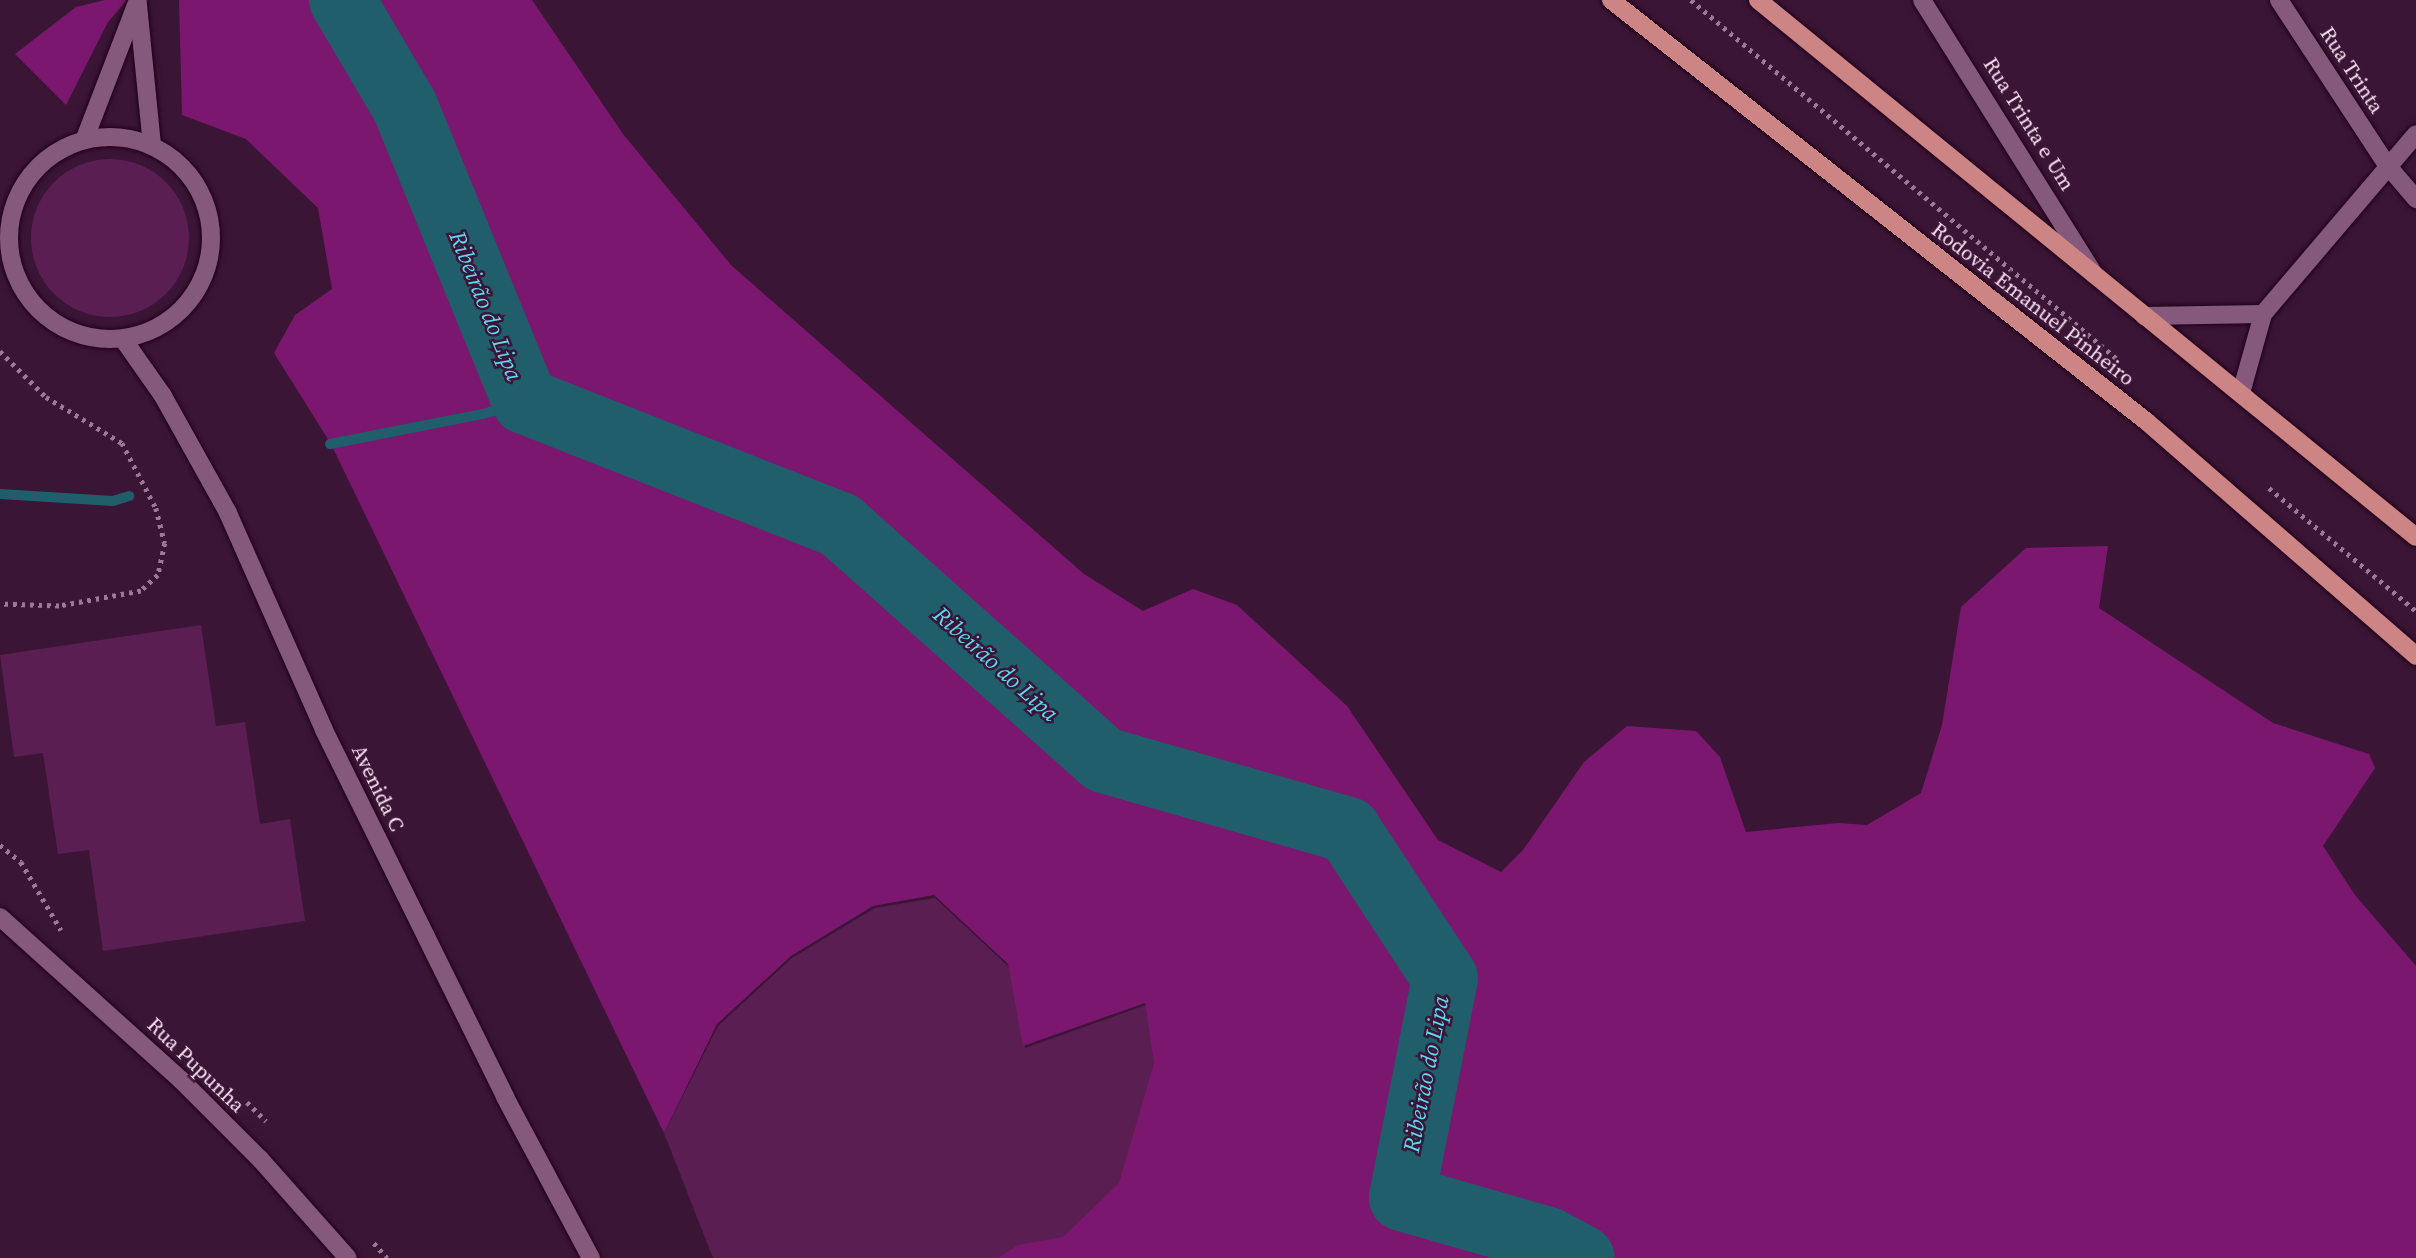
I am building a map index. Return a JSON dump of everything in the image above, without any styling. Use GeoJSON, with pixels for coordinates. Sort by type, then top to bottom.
{"type":"FeatureCollection","features":[{"type":"Feature","properties":{"kind":"main road","name":"Rodovia Emanuel Pinheiro"},"geometry":{"type":"LineString","coordinates":[[1611,0],[2146,421],[2416,656]]}},
{"type":"Feature","properties":{"kind":"main road"},"geometry":{"type":"LineString","coordinates":[[1758,0],[2416,537]]}},
{"type":"Feature","properties":{"kind":"street"},"geometry":{"type":"LineString","coordinates":[[85,138],[138,0]]}},
{"type":"Feature","properties":{"kind":"street"},"geometry":{"type":"LineString","coordinates":[[138,0],[152,145]]}},
{"type":"Feature","properties":{"kind":"street","name":"Rua Trinta e Um"},"geometry":{"type":"LineString","coordinates":[[1922,0],[2094,274]]}},
{"type":"Feature","properties":{"kind":"street","name":"Rua Trinta"},"geometry":{"type":"LineString","coordinates":[[2279,0],[2387,165]]}},
{"type":"Feature","properties":{"kind":"street"},"geometry":{"type":"LineString","coordinates":[[2241,393],[2263,314],[2416,134]]}},
{"type":"Feature","properties":{"kind":"street"},"geometry":{"type":"LineString","coordinates":[[120,136],[152,145],[180,163],[200,191],[211,223],[209,258],[198,290],[183,308],[156,328],[123,339],[89,337],[58,325],[31,303],[15,273],[4,240],[14,206],[29,176],[54,152],[85,138],[120,136]]}},
{"type":"Feature","properties":{"kind":"street"},"geometry":{"type":"LineString","coordinates":[[2387,165],[2416,199]]}},
{"type":"Feature","properties":{"kind":"street"},"geometry":{"type":"LineString","coordinates":[[2144,316],[2263,314]]}},
{"type":"Feature","properties":{"kind":"street","name":"Avenida C"},"geometry":{"type":"LineString","coordinates":[[123,339],[163,396],[228,513],[330,742],[505,1097],[591,1258]]}},
{"type":"Feature","properties":{"kind":"street","name":"Rua Pupunha"},"geometry":{"type":"LineString","coordinates":[[0,917],[181,1080],[260,1159],[348,1258]]}},
{"type":"Feature","properties":{"kind":"path"},"geometry":{"type":"LineString","coordinates":[[1691,0],[2118,359]]}},
{"type":"Feature","properties":{"kind":"path"},"geometry":{"type":"LineString","coordinates":[[0,351],[46,397],[122,443],[156,508],[164,543],[158,576],[141,591],[69,605],[0,604]]}},
{"type":"Feature","properties":{"kind":"path"},"geometry":{"type":"LineString","coordinates":[[2267,485],[2416,611]]}},
{"type":"Feature","properties":{"kind":"shaded area"},"geometry":{"type":"Polygon","coordinates":[[[105,0],[127,0],[108,22],[66,105],[15,54],[76,7],[105,0]]]}},
{"type":"Feature","properties":{"kind":"shaded area"},"geometry":{"type":"Polygon","coordinates":[[[179,0],[532,0],[623,134],[731,265],[1084,574],[1143,611],[1193,589],[1237,605],[1347,706],[1438,840],[1501,872],[1523,850],[1584,762],[1627,726],[1696,731],[1720,757],[1746,832],[1838,823],[1867,825],[1921,793],[1942,725],[1961,607],[2026,548],[2108,546],[2099,608],[2273,723],[2369,754],[2375,768],[2323,846],[2355,895],[2416,966],[2416,1258],[998,1258],[1018,1245],[1063,1237],[1119,1183],[1154,1063],[1145,1003],[1023,1046],[1008,964],[934,895],[873,906],[791,956],[717,1024],[664,1133],[331,444],[274,353],[295,315],[332,289],[318,208],[246,139],[182,115],[179,0]]]}},
{"type":"Feature","properties":{"kind":"shaded area"},"geometry":{"type":"Polygon","coordinates":[[[110,159],[140,165],[166,182],[183,208],[189,238],[183,268],[166,294],[140,311],[110,317],[80,311],[54,294],[37,268],[31,238],[37,208],[54,182],[80,165],[110,159]]]}},
{"type":"Feature","properties":{"kind":"shaded area"},"geometry":{"type":"Polygon","coordinates":[[[201,625],[216,726],[245,722],[260,824],[290,819],[305,921],[103,951],[89,850],[58,854],[43,753],[14,757],[0,655],[201,625]]]}},
{"type":"Feature","properties":{"kind":"shaded area"},"geometry":{"type":"Polygon","coordinates":[[[935,898],[1009,967],[1025,1048],[1146,1005],[1155,1065],[1120,1185],[1064,1239],[1003,1258],[713,1258],[664,1133],[718,1026],[792,958],[875,908],[935,898]]]}},
{"type":"Feature","properties":{"kind":"waterway","name":"Ribeirão do Lipa"},"geometry":{"type":"LineString","coordinates":[[342,0],[405,107],[525,401],[840,525],[1104,760],[1348,830],[1445,978],[1402,1198],[1548,1240],[1582,1258]]}},
{"type":"Feature","properties":{"kind":"waterway"},"geometry":{"type":"LineString","coordinates":[[330,444],[483,414],[525,401]]}},
{"type":"Feature","properties":{"kind":"waterway"},"geometry":{"type":"LineString","coordinates":[[0,494],[113,501],[129,496]]}}]}
